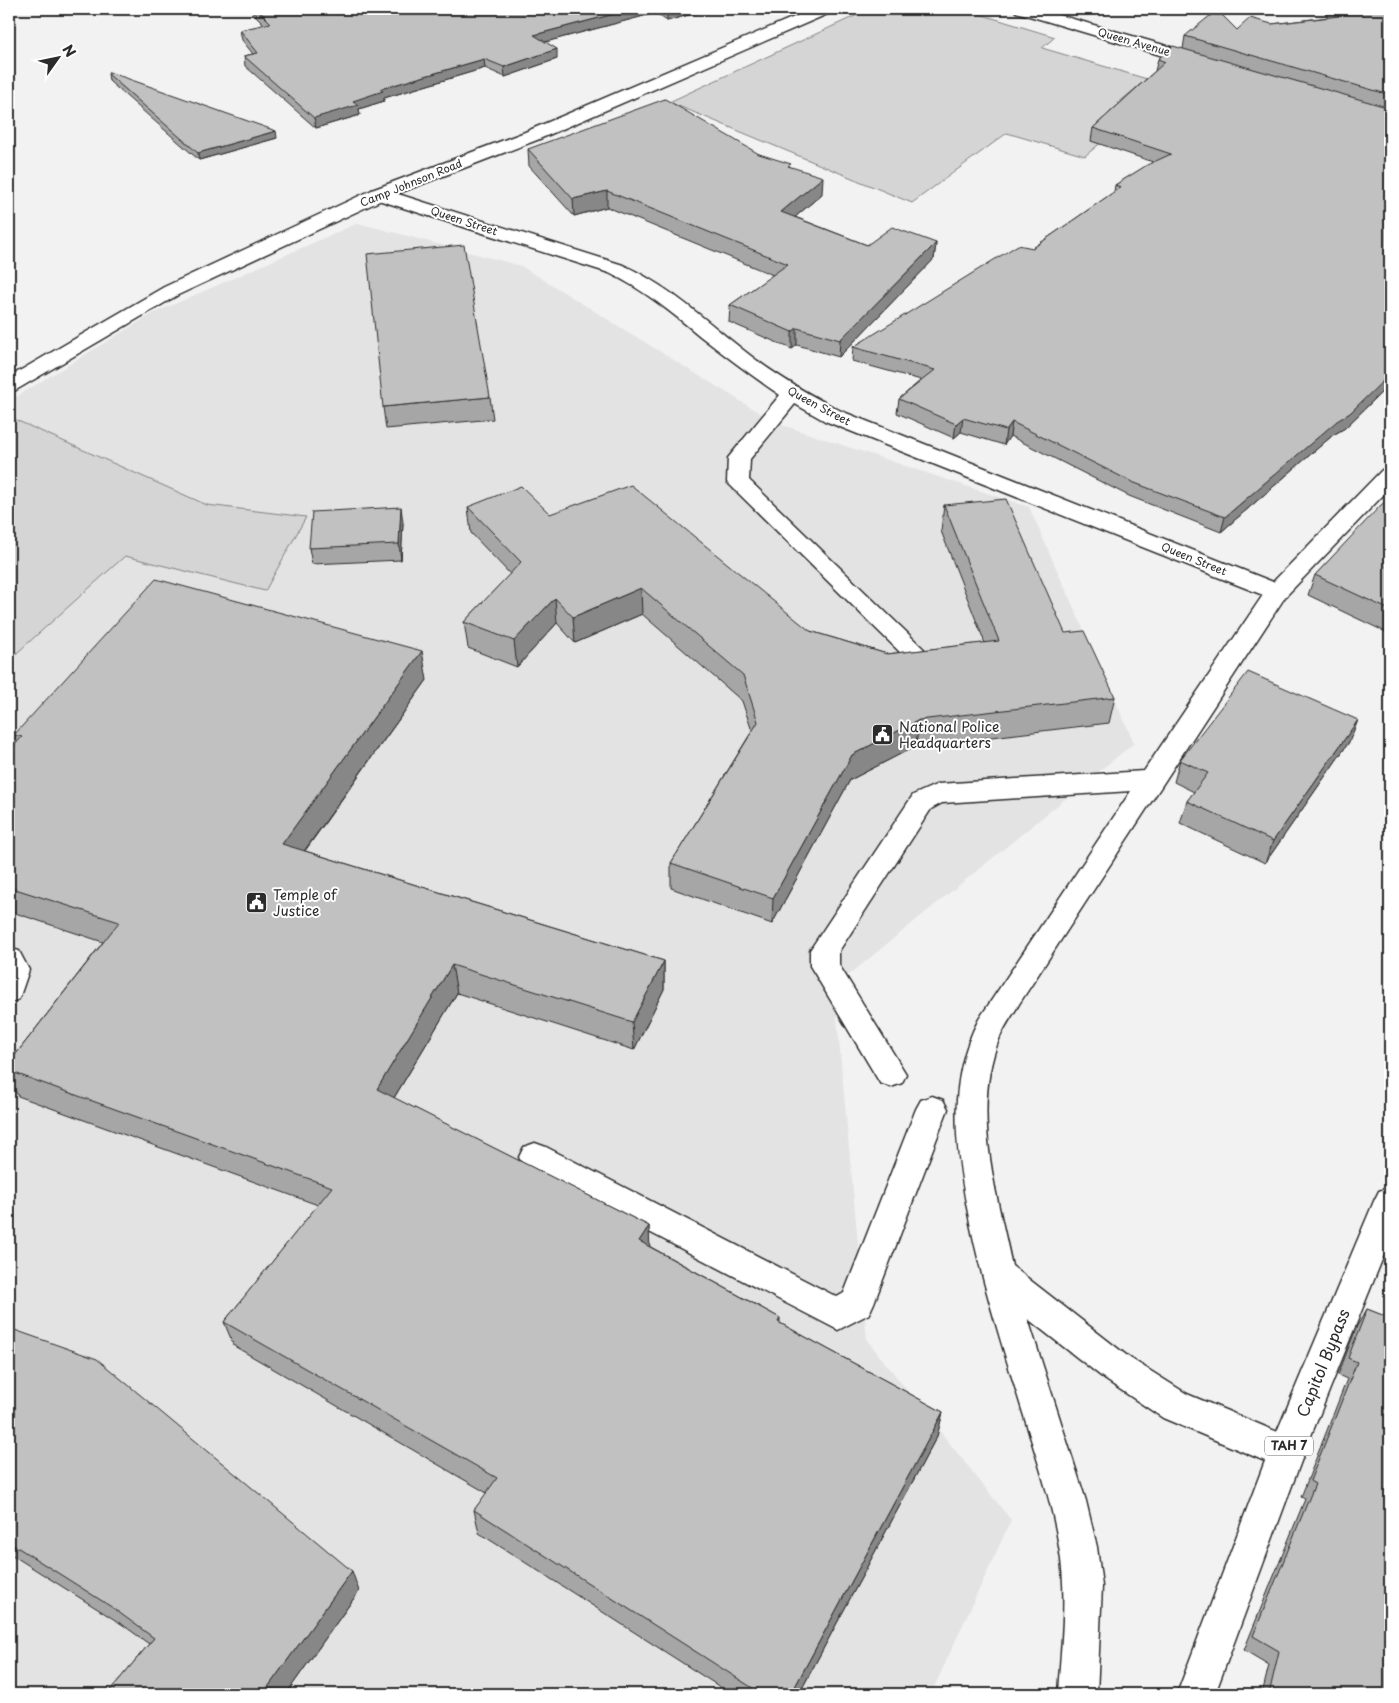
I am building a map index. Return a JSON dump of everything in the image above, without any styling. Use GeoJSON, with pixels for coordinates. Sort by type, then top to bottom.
{"type":"FeatureCollection","features":[{"type":"Feature","properties":{"kind":"main road","name":"Camp Johnson Road"},"geometry":{"type":"LineString","coordinates":[[9,386],[171,291],[379,194],[531,136],[826,9]]}},
{"type":"Feature","properties":{"kind":"main road","name":"Queen Avenue"},"geometry":{"type":"LineString","coordinates":[[1022,9],[1219,66]]}},
{"type":"Feature","properties":{"kind":"main road","name":"Queen Street"},"geometry":{"type":"LineString","coordinates":[[379,194],[616,269],[636,278],[659,293],[751,366],[792,394],[870,432],[1277,592]]}},
{"type":"Feature","properties":{"kind":"main road"},"geometry":{"type":"LineString","coordinates":[[792,394],[739,458],[738,482],[918,655]]}},
{"type":"Feature","properties":{"kind":"main road"},"geometry":{"type":"LineString","coordinates":[[1078,1694],[1083,1586],[1078,1547],[1068,1501],[997,1274],[974,1154],[971,1093],[984,1040],[1008,996],[1277,592],[1390,475]]}},
{"type":"Feature","properties":{"kind":"main road"},"geometry":{"type":"LineString","coordinates":[[891,1074],[824,966],[824,950],[922,802],[938,794],[1152,780]]}},
{"type":"Feature","properties":{"kind":"main road"},"geometry":{"type":"LineString","coordinates":[[9,959],[14,970],[9,992]]}},
{"type":"Feature","properties":{"kind":"main road"},"geometry":{"type":"LineString","coordinates":[[535,1157],[838,1314],[857,1303],[932,1110]]}},
{"type":"Feature","properties":{"kind":"main road","name":"Capitol Bypass"},"geometry":{"type":"LineString","coordinates":[[1196,1694],[1286,1453],[1390,1200]]}},
{"type":"Feature","properties":{"kind":"main road"},"geometry":{"type":"LineString","coordinates":[[997,1274],[1062,1327],[1118,1369],[1175,1406],[1286,1453]]}},
{"type":"Feature","properties":{"kind":"shaded area"},"geometry":{"type":"Polygon","coordinates":[[[870,9],[963,9],[1055,37],[1042,48],[1147,79],[1118,103],[1140,110],[1085,156],[1007,133],[912,203],[669,102],[870,9]]]}},
{"type":"Feature","properties":{"kind":"shaded area"},"geometry":{"type":"Polygon","coordinates":[[[358,223],[521,266],[776,423],[1029,507],[1134,743],[834,987],[867,1340],[1011,1520],[931,1694],[9,1694],[9,401],[152,314],[358,223]]]}},
{"type":"Feature","properties":{"kind":"shaded area"},"geometry":{"type":"Polygon","coordinates":[[[9,417],[207,505],[306,517],[265,591],[125,556],[9,660],[9,417]]]}},
{"type":"Feature","properties":{"kind":"building"},"geometry":{"type":"Polygon","coordinates":[[[257,9],[633,9],[534,35],[557,49],[504,67],[484,59],[380,89],[383,91],[353,101],[358,105],[314,118],[244,56],[258,53],[240,30],[271,23],[257,9]]]}},
{"type":"Feature","properties":{"kind":"building"},"geometry":{"type":"Polygon","coordinates":[[[1334,9],[1390,9],[1390,95],[1185,36],[1217,10],[1237,30],[1250,18],[1272,24],[1339,16],[1334,9]]]}},
{"type":"Feature","properties":{"kind":"building"},"geometry":{"type":"Polygon","coordinates":[[[1173,46],[1390,108],[1390,374],[1350,413],[1337,421],[1225,517],[1132,482],[1012,422],[1006,430],[963,418],[956,424],[899,399],[935,370],[853,347],[1018,245],[1033,248],[1121,187],[1115,185],[1147,165],[1171,154],[1093,128],[1165,62],[1158,59],[1173,46]]]}},
{"type":"Feature","properties":{"kind":"building"},"geometry":{"type":"Polygon","coordinates":[[[109,72],[276,131],[198,153],[108,74],[109,72]]]}},
{"type":"Feature","properties":{"kind":"building"},"geometry":{"type":"Polygon","coordinates":[[[665,99],[759,154],[823,177],[781,212],[867,245],[892,227],[936,243],[840,340],[797,328],[792,332],[730,305],[788,264],[607,191],[573,199],[528,149],[665,99]]]}},
{"type":"Feature","properties":{"kind":"building"},"geometry":{"type":"Polygon","coordinates":[[[464,245],[490,397],[383,407],[367,254],[464,245]]]}},
{"type":"Feature","properties":{"kind":"building"},"geometry":{"type":"Polygon","coordinates":[[[631,485],[810,631],[887,654],[999,641],[944,505],[1006,499],[1065,633],[1084,631],[1115,697],[919,720],[852,755],[773,898],[671,863],[758,722],[743,675],[641,588],[573,617],[555,598],[514,641],[464,622],[521,562],[468,507],[521,486],[550,514],[631,485]]]}},
{"type":"Feature","properties":{"kind":"building"},"geometry":{"type":"Polygon","coordinates":[[[1390,498],[1390,610],[1315,575],[1381,505],[1390,498]]]}},
{"type":"Feature","properties":{"kind":"building"},"geometry":{"type":"Polygon","coordinates":[[[401,507],[399,544],[309,548],[312,512],[401,507]]]}},
{"type":"Feature","properties":{"kind":"building"},"geometry":{"type":"Polygon","coordinates":[[[156,579],[422,651],[282,844],[664,961],[632,1022],[452,965],[377,1089],[649,1226],[639,1241],[780,1318],[778,1322],[943,1412],[791,1694],[762,1694],[474,1510],[497,1478],[224,1322],[332,1187],[9,1071],[9,1063],[119,922],[9,887],[9,751],[22,737],[14,735],[156,579]]]}},
{"type":"Feature","properties":{"kind":"building"},"geometry":{"type":"Polygon","coordinates":[[[1248,672],[1358,720],[1273,841],[1187,801],[1208,773],[1180,760],[1248,672]]]}},
{"type":"Feature","properties":{"kind":"building"},"geometry":{"type":"Polygon","coordinates":[[[1367,1309],[1390,1318],[1390,1694],[1269,1694],[1279,1651],[1253,1636],[1315,1484],[1310,1481],[1357,1362],[1348,1358],[1367,1309]]]}},
{"type":"Feature","properties":{"kind":"building"},"geometry":{"type":"Polygon","coordinates":[[[9,1328],[97,1359],[352,1571],[263,1694],[107,1694],[154,1638],[110,1606],[9,1542],[9,1328]]]}},
{"type":"Feature","properties":{"kind":"place","name":"National Police Headquarters"},"geometry":{"type":"Point","coordinates":[883,735]}},
{"type":"Feature","properties":{"kind":"place","name":"Temple of Justice"},"geometry":{"type":"Point","coordinates":[257,903]}}]}
